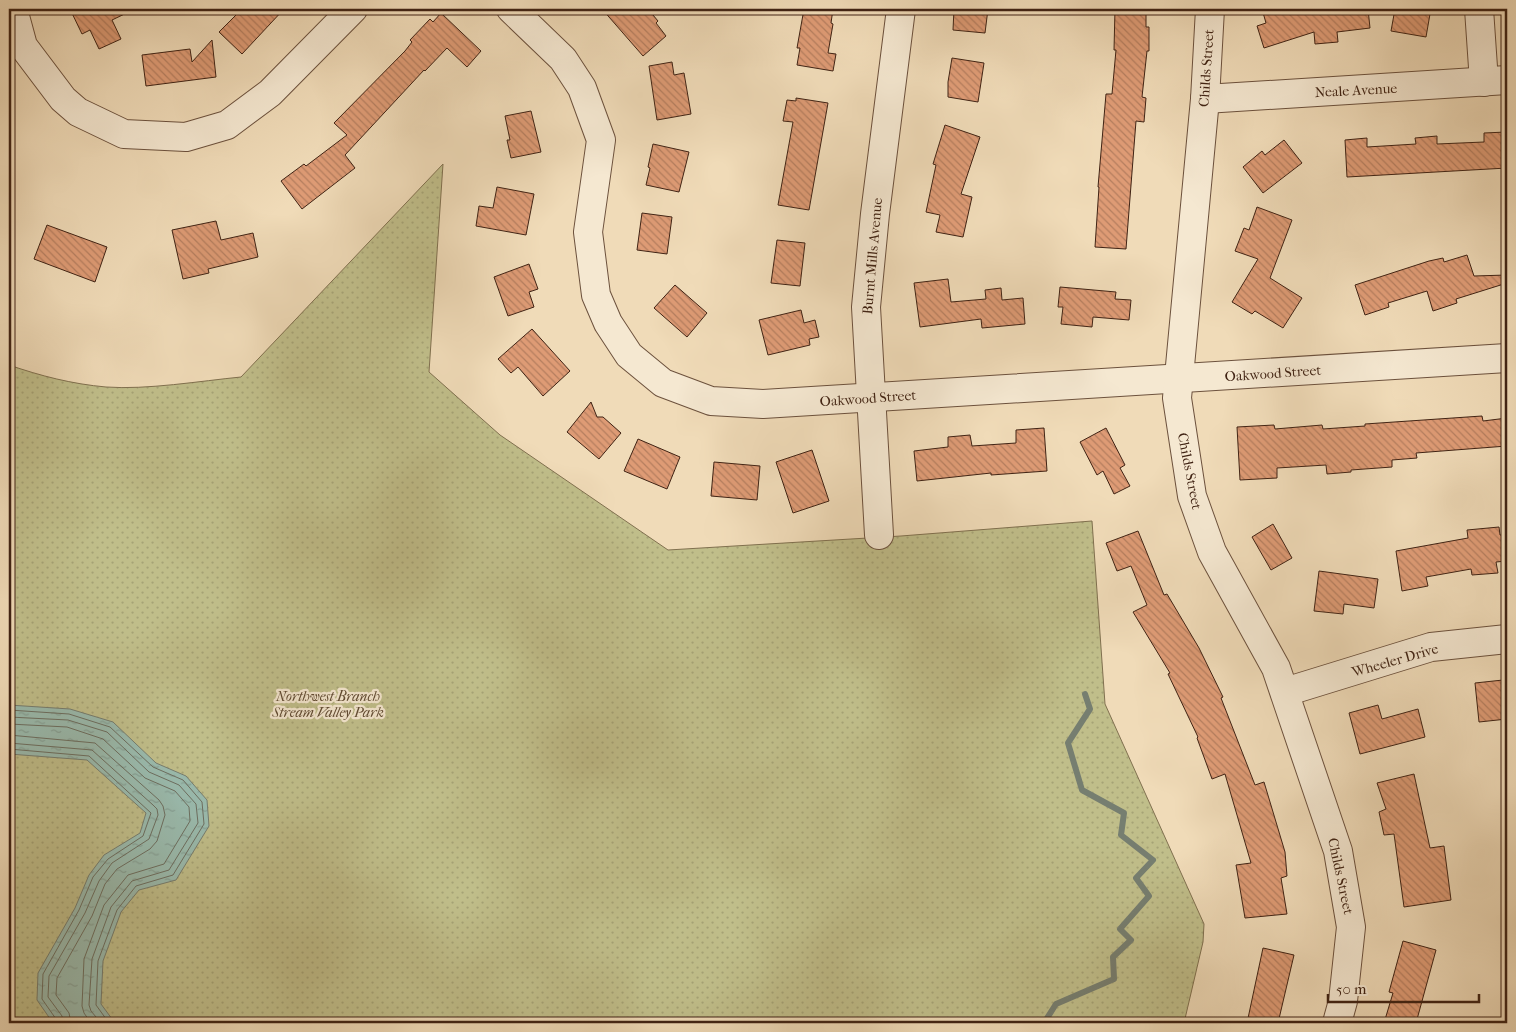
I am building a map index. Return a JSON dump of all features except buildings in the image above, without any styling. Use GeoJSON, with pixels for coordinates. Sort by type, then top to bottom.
{"type":"FeatureCollection","features":[{"type":"Feature","properties":{"kind":"street"},"geometry":{"type":"LineString","coordinates":[[13,9],[23,46],[64,99],[78,112],[124,134],[186,137],[227,125],[270,93],[353,9]]}},
{"type":"Feature","properties":{"kind":"street","name":"Oakwood Street"},"geometry":{"type":"LineString","coordinates":[[511,9],[563,59],[582,88],[601,140],[588,232],[596,296],[608,323],[629,355],[663,383],[711,402],[762,404],[871,398],[1507,358]]}},
{"type":"Feature","properties":{"kind":"street","name":"Burnt Mills Avenue"},"geometry":{"type":"LineString","coordinates":[[879,535],[866,308],[875,214],[901,9]]}},
{"type":"Feature","properties":{"kind":"street","name":"Childs Street"},"geometry":{"type":"LineString","coordinates":[[1210,9],[1204,99],[1177,398],[1192,496],[1212,552],[1276,668],[1338,852],[1351,927],[1344,1001],[1337,1023]]}},
{"type":"Feature","properties":{"kind":"street"},"geometry":{"type":"LineString","coordinates":[[1479,9],[1495,81]]}},
{"type":"Feature","properties":{"kind":"street","name":"Neale Avenue"},"geometry":{"type":"LineString","coordinates":[[1204,99],[1495,81]]}},
{"type":"Feature","properties":{"kind":"street","name":"Wheeler Drive"},"geometry":{"type":"LineString","coordinates":[[1285,692],[1431,647],[1507,639]]}},
{"type":"Feature","properties":{"kind":"green space","name":"Northwest Branch Stream Valley Park"},"geometry":{"type":"Polygon","coordinates":[[[443,164],[429,372],[500,435],[668,550],[901,536],[1092,521],[1105,704],[1204,924],[1203,942],[1184,1023],[9,1023],[9,365],[33,373],[81,384],[122,388],[241,377],[443,164]]]}},
{"type":"Feature","properties":{"kind":"water"},"geometry":{"type":"Polygon","coordinates":[[[9,705],[70,709],[113,722],[156,763],[186,776],[207,800],[209,826],[176,880],[139,890],[121,912],[103,961],[101,1004],[115,1023],[53,1023],[37,1000],[38,973],[75,908],[89,875],[104,855],[140,833],[146,813],[87,760],[9,754],[9,705]]]}},
{"type":"Feature","properties":{"kind":"waterway"},"geometry":{"type":"LineString","coordinates":[[1044,1023],[1056,1004],[1114,979],[1113,957],[1131,940],[1120,929],[1149,896],[1136,878],[1153,860],[1121,835],[1124,813],[1082,790],[1068,743],[1090,709],[1085,694]]}}]}
